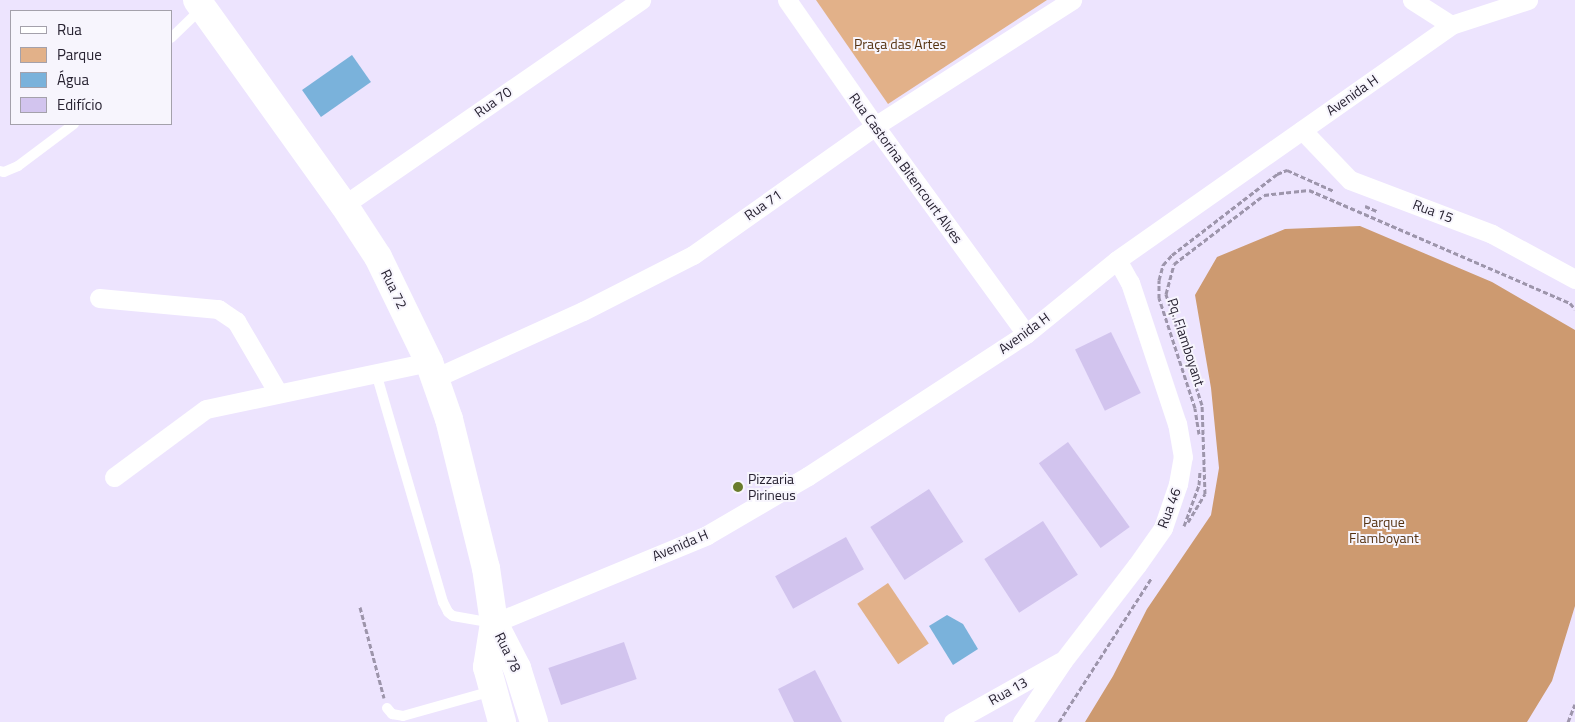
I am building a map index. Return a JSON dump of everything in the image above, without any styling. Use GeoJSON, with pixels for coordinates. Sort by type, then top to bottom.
{"type":"FeatureCollection","features":[{"type":"Feature","properties":{"kind":"main road","name":"Rua 72"},"geometry":{"type":"LineString","coordinates":[[204,3],[378,256],[432,370],[449,419],[483,559],[494,623]]}},
{"type":"Feature","properties":{"kind":"main road","name":"Rua 78"},"geometry":{"type":"LineString","coordinates":[[494,623],[487,667],[502,722]]}},
{"type":"Feature","properties":{"kind":"main road","name":"Rua 78"},"geometry":{"type":"LineString","coordinates":[[494,623],[517,668],[534,722]]}},
{"type":"Feature","properties":{"kind":"street","name":"Rua 70"},"geometry":{"type":"LineString","coordinates":[[344,204],[641,0]]}},
{"type":"Feature","properties":{"kind":"street","name":"Rua Castorina Bitencourt Alves"},"geometry":{"type":"LineString","coordinates":[[788,0],[875,126],[1026,334]]}},
{"type":"Feature","properties":{"kind":"street","name":"Rua 71"},"geometry":{"type":"LineString","coordinates":[[114,477],[206,409],[376,373],[432,370],[583,311],[693,255],[875,126],[1072,0]]}},
{"type":"Feature","properties":{"kind":"street"},"geometry":{"type":"LineString","coordinates":[[1412,0],[1451,25]]}},
{"type":"Feature","properties":{"kind":"street","name":"Avenida H"},"geometry":{"type":"LineString","coordinates":[[494,623],[707,535],[808,476],[1026,334],[1118,260],[1451,25],[1528,0]]}},
{"type":"Feature","properties":{"kind":"street","name":"Rua 15"},"geometry":{"type":"LineString","coordinates":[[1302,130],[1350,180],[1492,234],[1575,278]]}},
{"type":"Feature","properties":{"kind":"street","name":"Rua 46"},"geometry":{"type":"LineString","coordinates":[[1022,722],[1063,661],[1163,528],[1178,484],[1183,457],[1171,405],[1130,283],[1118,260]]}},
{"type":"Feature","properties":{"kind":"street"},"geometry":{"type":"LineString","coordinates":[[99,298],[218,309],[236,322],[278,393]]}},
{"type":"Feature","properties":{"kind":"street","name":"Rua 13"},"geometry":{"type":"LineString","coordinates":[[953,722],[1063,661]]}},
{"type":"Feature","properties":{"kind":"lane"},"geometry":{"type":"LineString","coordinates":[[172,37],[204,3]]}},
{"type":"Feature","properties":{"kind":"lane"},"geometry":{"type":"LineString","coordinates":[[0,171],[4,172],[18,166],[73,125]]}},
{"type":"Feature","properties":{"kind":"lane"},"geometry":{"type":"LineString","coordinates":[[376,373],[443,602],[448,612],[454,616],[462,619],[494,623]]}},
{"type":"Feature","properties":{"kind":"lane"},"geometry":{"type":"LineString","coordinates":[[387,708],[392,714],[403,716],[493,691]]}},
{"type":"Feature","properties":{"kind":"path","name":"Pq. Flamboyant"},"geometry":{"type":"LineString","coordinates":[[1335,191],[1287,170],[1277,174],[1172,255],[1163,265],[1159,280],[1159,298],[1195,408],[1202,454],[1199,485],[1184,527],[1205,494],[1202,405],[1166,294],[1174,264],[1264,195],[1309,190],[1570,302],[1575,309]]}},
{"type":"Feature","properties":{"kind":"path"},"geometry":{"type":"LineString","coordinates":[[1361,204],[1379,212]]}},
{"type":"Feature","properties":{"kind":"path"},"geometry":{"type":"LineString","coordinates":[[1126,607],[1156,571]]}},
{"type":"Feature","properties":{"kind":"path"},"geometry":{"type":"LineString","coordinates":[[1059,722],[1153,576]]}},
{"type":"Feature","properties":{"kind":"path"},"geometry":{"type":"LineString","coordinates":[[360,607],[387,708]]}},
{"type":"Feature","properties":{"kind":"path"},"geometry":{"type":"LineString","coordinates":[[1568,722],[1575,704]]}},
{"type":"Feature","properties":{"kind":"green space","name":"Praça das Artes"},"geometry":{"type":"Polygon","coordinates":[[[816,0],[1047,0],[888,104],[816,0]]]}},
{"type":"Feature","properties":{"kind":"green space","name":"Parque Flamboyant"},"geometry":{"type":"Polygon","coordinates":[[[1360,226],[1492,282],[1575,330],[1575,606],[1552,681],[1527,722],[1085,722],[1113,676],[1147,609],[1211,515],[1219,468],[1211,388],[1195,295],[1217,257],[1285,229],[1360,226]]]}},
{"type":"Feature","properties":{"kind":"green space"},"geometry":{"type":"Polygon","coordinates":[[[888,583],[929,644],[898,664],[857,604],[888,583]]]}},
{"type":"Feature","properties":{"kind":"water"},"geometry":{"type":"Polygon","coordinates":[[[352,55],[371,82],[321,117],[302,90],[352,55]]]}},
{"type":"Feature","properties":{"kind":"water"},"geometry":{"type":"Polygon","coordinates":[[[947,615],[963,624],[978,649],[953,665],[929,626],[947,615]]]}},
{"type":"Feature","properties":{"kind":"building"},"geometry":{"type":"Polygon","coordinates":[[[1111,332],[1141,393],[1105,411],[1075,350],[1111,332]]]}},
{"type":"Feature","properties":{"kind":"building"},"geometry":{"type":"Polygon","coordinates":[[[1068,442],[1130,527],[1101,548],[1039,463],[1068,442]]]}},
{"type":"Feature","properties":{"kind":"building"},"geometry":{"type":"Polygon","coordinates":[[[929,489],[963,542],[905,580],[870,527],[929,489]]]}},
{"type":"Feature","properties":{"kind":"building"},"geometry":{"type":"Polygon","coordinates":[[[1043,521],[1078,575],[1019,613],[984,559],[1043,521]]]}},
{"type":"Feature","properties":{"kind":"building"},"geometry":{"type":"Polygon","coordinates":[[[846,537],[864,569],[793,609],[775,576],[846,537]]]}},
{"type":"Feature","properties":{"kind":"building"},"geometry":{"type":"Polygon","coordinates":[[[624,642],[637,679],[561,705],[548,668],[624,642]]]}},
{"type":"Feature","properties":{"kind":"building"},"geometry":{"type":"Polygon","coordinates":[[[815,670],[842,722],[794,722],[778,689],[815,670]]]}},
{"type":"Feature","properties":{"kind":"place","name":"Pizzaria Pirineus"},"geometry":{"type":"Point","coordinates":[738,487]}}]}
